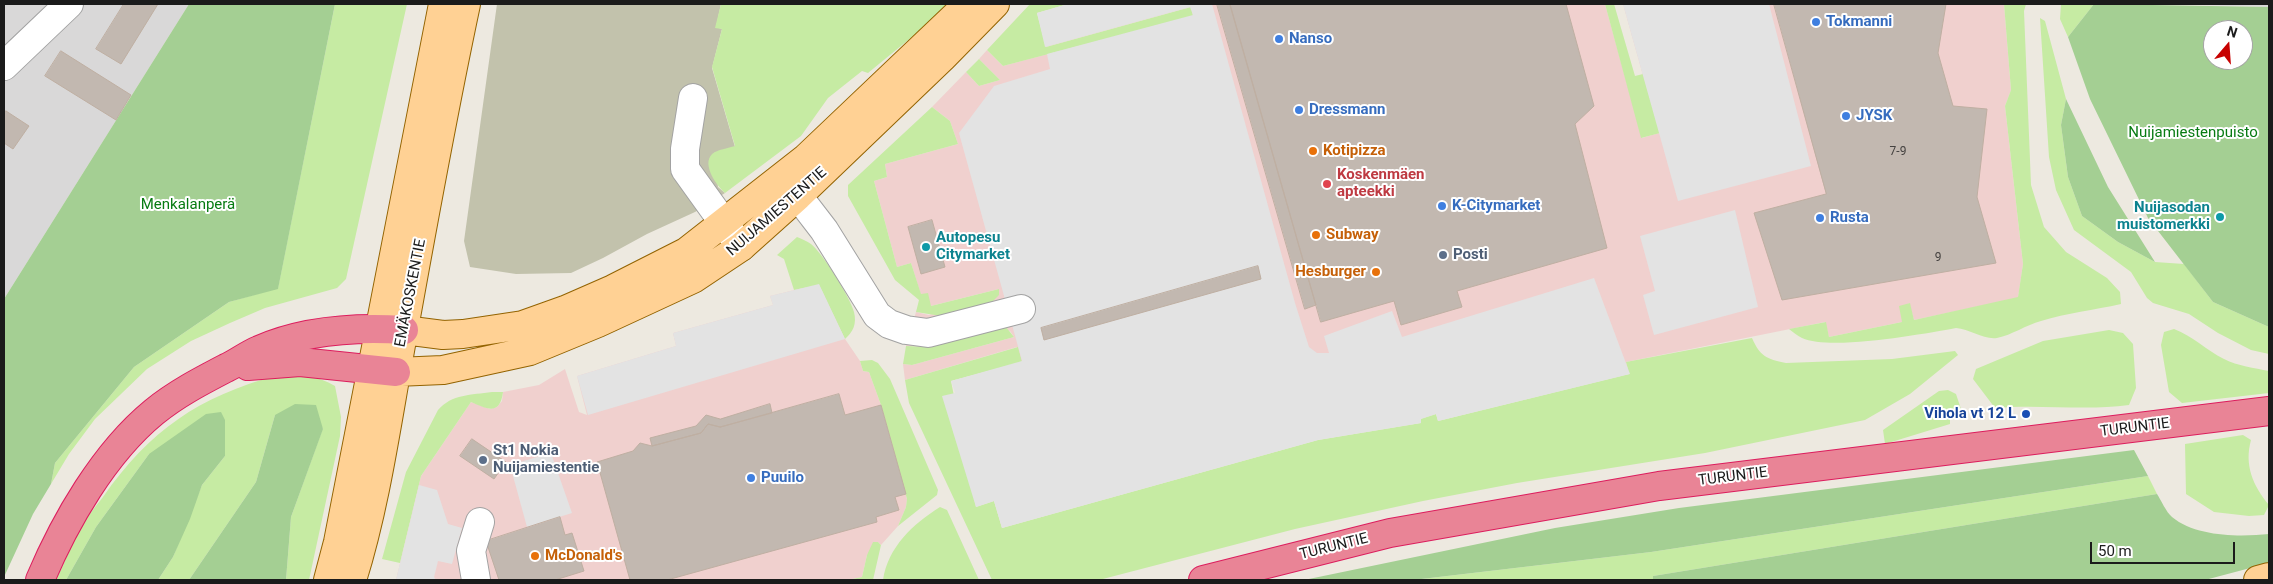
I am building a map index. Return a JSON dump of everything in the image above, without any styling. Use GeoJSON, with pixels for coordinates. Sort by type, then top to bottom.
{"type":"FeatureCollection","features":[{"type":"Feature","properties":{"kind":"highway"},"geometry":{"type":"LineString","coordinates":[[40,580],[52,551],[74,513],[114,455],[155,412],[196,383],[259,350],[291,339],[357,328],[404,330]]}},
{"type":"Feature","properties":{"kind":"highway"},"geometry":{"type":"LineString","coordinates":[[227,368],[279,362],[300,362],[384,371]]}},
{"type":"Feature","properties":{"kind":"highway","name":"TURUNTIE"},"geometry":{"type":"LineString","coordinates":[[1203,580],[1390,533],[1659,486],[2269,411]]}},
{"type":"Feature","properties":{"kind":"main road","name":"EMÄKOSKENTIE"},"geometry":{"type":"LineString","coordinates":[[352,580],[363,544],[384,371],[378,328],[442,4]]}},
{"type":"Feature","properties":{"kind":"main road","name":"EMÄKOSKENTIE"},"geometry":{"type":"LineString","coordinates":[[328,580],[384,371],[404,330],[440,123],[466,4]]}},
{"type":"Feature","properties":{"kind":"main road","name":"NUIJAMIESTENTIE"},"geometry":{"type":"LineString","coordinates":[[384,371],[443,370],[530,351],[598,323],[693,279],[741,247],[791,186],[806,158],[968,4]]}},
{"type":"Feature","properties":{"kind":"main road","name":"NUIJAMIESTENTIE"},"geometry":{"type":"LineString","coordinates":[[404,330],[443,335],[523,325],[565,310],[621,285],[686,252],[725,224],[791,186],[942,58],[996,4]]}},
{"type":"Feature","properties":{"kind":"main road"},"geometry":{"type":"LineString","coordinates":[[2258,580],[2269,577]]}},
{"type":"Feature","properties":{"kind":"street"},"geometry":{"type":"LineString","coordinates":[[4,66],[69,4]]}},
{"type":"Feature","properties":{"kind":"street"},"geometry":{"type":"LineString","coordinates":[[693,98],[685,149],[684,169],[741,247]]}},
{"type":"Feature","properties":{"kind":"street"},"geometry":{"type":"LineString","coordinates":[[791,186],[824,230],[877,315],[889,324],[906,330],[928,333],[1021,309]]}},
{"type":"Feature","properties":{"kind":"street"},"geometry":{"type":"LineString","coordinates":[[461,580],[480,522]]}},
{"type":"Feature","properties":{"kind":"street"},"geometry":{"type":"LineString","coordinates":[[471,550],[476,580]]}},
{"type":"Feature","properties":{"kind":"shaded area"},"geometry":{"type":"Polygon","coordinates":[[[4,4],[189,4],[4,299],[4,4]]]}},
{"type":"Feature","properties":{"kind":"shaded area"},"geometry":{"type":"Polygon","coordinates":[[[497,4],[721,4],[716,27],[722,29],[712,68],[735,147],[714,153],[718,187],[725,193],[695,212],[571,273],[516,274],[470,267],[464,241],[497,4]]]}},
{"type":"Feature","properties":{"kind":"shaded area"},"geometry":{"type":"Polygon","coordinates":[[[1068,4],[1605,4],[1642,138],[1659,133],[1623,4],[2004,4],[2011,90],[2005,106],[2023,264],[2018,298],[1914,320],[1909,303],[1902,322],[1829,337],[1825,322],[1626,362],[1630,374],[1021,362],[1017,347],[905,380],[903,364],[912,365],[1014,337],[1010,331],[999,327],[927,347],[906,346],[916,312],[929,315],[999,289],[931,306],[921,295],[911,263],[897,267],[874,181],[887,177],[885,164],[958,144],[950,121],[932,107],[966,72],[979,86],[1000,80],[979,59],[987,50],[1003,66],[1193,15],[1190,7],[1045,47],[1068,4]]]}},
{"type":"Feature","properties":{"kind":"shaded area"},"geometry":{"type":"Polygon","coordinates":[[[1068,4],[1212,4],[1295,303],[1309,347],[1317,353],[1329,353],[1324,336],[1392,311],[1402,337],[1594,278],[1630,374],[1438,421],[1436,414],[1421,419],[1421,423],[1318,440],[1002,528],[994,501],[976,507],[942,396],[955,393],[951,381],[1022,361],[959,133],[994,86],[1050,69],[1047,54],[1193,15],[1190,7],[1045,47],[1037,13],[1068,4]]]}},
{"type":"Feature","properties":{"kind":"shaded area"},"geometry":{"type":"Polygon","coordinates":[[[1623,4],[1769,4],[1811,166],[1678,201],[1623,4]]]}},
{"type":"Feature","properties":{"kind":"shaded area"},"geometry":{"type":"Polygon","coordinates":[[[2163,4],[2269,4],[2269,7],[2163,4]]]}},
{"type":"Feature","properties":{"kind":"shaded area"},"geometry":{"type":"Polygon","coordinates":[[[1735,210],[1758,307],[1654,335],[1643,295],[1655,291],[1640,236],[1735,210]]]}},
{"type":"Feature","properties":{"kind":"shaded area"},"geometry":{"type":"Polygon","coordinates":[[[819,284],[845,339],[860,361],[863,371],[869,372],[881,405],[907,499],[906,507],[898,526],[881,545],[878,542],[867,555],[862,577],[848,580],[396,580],[421,476],[471,402],[490,409],[497,407],[502,401],[503,392],[539,385],[565,369],[579,412],[587,415],[577,376],[676,346],[673,333],[773,305],[770,296],[819,284]]]}},
{"type":"Feature","properties":{"kind":"shaded area"},"geometry":{"type":"Polygon","coordinates":[[[819,284],[845,339],[588,415],[577,376],[676,346],[673,333],[773,305],[770,296],[819,284]]]}},
{"type":"Feature","properties":{"kind":"shaded area"},"geometry":{"type":"Polygon","coordinates":[[[551,453],[572,513],[527,527],[510,465],[551,453]]]}},
{"type":"Feature","properties":{"kind":"shaded area"},"geometry":{"type":"Polygon","coordinates":[[[419,485],[437,490],[448,524],[462,528],[452,564],[438,561],[434,577],[436,580],[396,580],[419,485]]]}},
{"type":"Feature","properties":{"kind":"green space","name":"Menkalanperä"},"geometry":{"type":"Polygon","coordinates":[[[189,4],[335,4],[278,289],[229,302],[134,367],[55,463],[51,484],[33,514],[4,577],[4,299],[189,4]]]}},
{"type":"Feature","properties":{"kind":"green space"},"geometry":{"type":"Polygon","coordinates":[[[335,4],[407,4],[346,279],[337,288],[265,308],[230,323],[191,341],[147,369],[95,419],[69,454],[51,484],[55,463],[134,367],[229,302],[278,288],[335,4]]]}},
{"type":"Feature","properties":{"kind":"green space"},"geometry":{"type":"Polygon","coordinates":[[[721,4],[952,4],[868,73],[862,71],[828,98],[801,136],[725,193],[717,184],[709,167],[710,156],[720,150],[735,146],[712,67],[722,29],[715,28],[721,4]]]}},
{"type":"Feature","properties":{"kind":"green space"},"geometry":{"type":"Polygon","coordinates":[[[1030,4],[1068,4],[1037,13],[1046,47],[1191,7],[1193,16],[1003,66],[987,50],[1030,4]]]}},
{"type":"Feature","properties":{"kind":"green space"},"geometry":{"type":"Polygon","coordinates":[[[1605,4],[1614,4],[1635,76],[1643,74],[1660,133],[1641,138],[1605,4]]]}},
{"type":"Feature","properties":{"kind":"green space"},"geometry":{"type":"Polygon","coordinates":[[[2004,4],[2026,4],[2024,11],[2031,185],[2044,227],[2066,252],[2107,278],[2120,292],[2121,304],[2051,318],[1997,338],[1956,328],[1855,342],[1816,342],[1802,338],[1789,329],[1826,322],[1829,337],[1902,322],[1899,306],[1910,303],[1914,320],[2018,297],[2023,264],[2005,106],[2011,90],[2004,4]]]}},
{"type":"Feature","properties":{"kind":"green space"},"geometry":{"type":"Polygon","coordinates":[[[2061,4],[2094,4],[2068,37],[2060,19],[2061,4]]]}},
{"type":"Feature","properties":{"kind":"green space","name":"Nuijamiestenpuisto"},"geometry":{"type":"Polygon","coordinates":[[[2094,4],[2269,7],[2269,327],[2213,302],[2148,218],[2090,99],[2068,37],[2094,4]]]}},
{"type":"Feature","properties":{"kind":"green space"},"geometry":{"type":"Polygon","coordinates":[[[2040,18],[2045,21],[2066,99],[2061,125],[2068,177],[2082,216],[2118,242],[2155,262],[2184,264],[2213,302],[2269,327],[2269,354],[2251,350],[2218,333],[2189,314],[2153,303],[2147,298],[2131,272],[2074,230],[2056,190],[2049,157],[2040,18]]]}},
{"type":"Feature","properties":{"kind":"green space"},"geometry":{"type":"Polygon","coordinates":[[[979,59],[1000,80],[979,86],[966,72],[979,59]]]}},
{"type":"Feature","properties":{"kind":"green space"},"geometry":{"type":"Polygon","coordinates":[[[2066,99],[2108,187],[2155,262],[2118,242],[2082,216],[2068,177],[2061,125],[2066,99]]]}},
{"type":"Feature","properties":{"kind":"green space"},"geometry":{"type":"Polygon","coordinates":[[[932,107],[950,121],[958,144],[885,164],[887,177],[874,181],[897,267],[911,263],[921,294],[928,293],[931,306],[999,289],[999,295],[992,302],[941,316],[916,312],[919,300],[895,280],[848,196],[848,185],[932,107]]]}},
{"type":"Feature","properties":{"kind":"green space"},"geometry":{"type":"Polygon","coordinates":[[[797,237],[811,244],[822,256],[852,306],[855,324],[845,339],[819,285],[794,290],[784,259],[777,255],[797,237]]]}},
{"type":"Feature","properties":{"kind":"green space"},"geometry":{"type":"Polygon","coordinates":[[[999,327],[1006,327],[1014,337],[912,365],[903,364],[906,346],[927,347],[999,327]]]}},
{"type":"Feature","properties":{"kind":"green space"},"geometry":{"type":"Polygon","coordinates":[[[2174,329],[2229,361],[2246,367],[2269,371],[2269,393],[2182,403],[2169,392],[2161,345],[2164,332],[2174,329]]]}},
{"type":"Feature","properties":{"kind":"green space"},"geometry":{"type":"Polygon","coordinates":[[[2109,330],[2123,333],[2133,344],[2136,388],[2129,405],[2112,407],[1995,408],[1973,379],[1976,369],[2043,341],[2109,330]]]}},
{"type":"Feature","properties":{"kind":"green space"},"geometry":{"type":"Polygon","coordinates":[[[1752,338],[1764,356],[1786,363],[1892,359],[1955,351],[1958,355],[1910,394],[1865,420],[1705,453],[1517,483],[1423,501],[1295,529],[1099,580],[992,580],[909,403],[905,380],[1018,347],[1022,362],[951,381],[976,507],[994,501],[1002,528],[1318,440],[1421,423],[1420,419],[1436,414],[1438,421],[1629,374],[1626,362],[1752,338]]]}},
{"type":"Feature","properties":{"kind":"green space"},"geometry":{"type":"Polygon","coordinates":[[[872,360],[878,363],[890,379],[938,490],[937,495],[898,526],[906,507],[907,499],[881,405],[869,372],[863,371],[860,361],[872,360]]]}},
{"type":"Feature","properties":{"kind":"green space"},"geometry":{"type":"Polygon","coordinates":[[[278,375],[314,377],[335,386],[341,417],[340,436],[309,580],[286,580],[291,517],[323,428],[275,415],[256,482],[189,580],[158,580],[173,557],[202,485],[225,456],[149,454],[96,527],[66,580],[56,580],[75,538],[90,514],[121,473],[158,435],[178,419],[224,394],[278,375]]]}},
{"type":"Feature","properties":{"kind":"green space"},"geometry":{"type":"Polygon","coordinates":[[[1948,390],[1956,394],[1963,415],[1950,417],[1950,424],[1885,444],[1883,430],[1939,391],[1948,390]]]}},
{"type":"Feature","properties":{"kind":"green space"},"geometry":{"type":"Polygon","coordinates":[[[503,392],[499,405],[492,409],[471,402],[421,476],[400,563],[382,559],[406,472],[438,410],[456,398],[503,392]]]}},
{"type":"Feature","properties":{"kind":"green space"},"geometry":{"type":"Polygon","coordinates":[[[295,404],[316,405],[323,429],[291,517],[286,580],[189,580],[256,482],[275,415],[295,404]]]}},
{"type":"Feature","properties":{"kind":"green space"},"geometry":{"type":"Polygon","coordinates":[[[221,412],[225,420],[225,456],[202,485],[190,519],[173,557],[158,580],[66,580],[96,527],[149,454],[206,414],[221,412]]]}},
{"type":"Feature","properties":{"kind":"green space"},"geometry":{"type":"Polygon","coordinates":[[[2243,435],[2251,440],[2249,467],[2251,475],[2258,490],[2269,505],[2264,515],[2249,516],[2214,512],[2186,494],[2185,444],[2243,435]]]}},
{"type":"Feature","properties":{"kind":"green space"},"geometry":{"type":"Polygon","coordinates":[[[2134,450],[2148,476],[1651,552],[1413,580],[1304,580],[1555,528],[1679,508],[2134,450]]]}},
{"type":"Feature","properties":{"kind":"green space"},"geometry":{"type":"Polygon","coordinates":[[[2148,476],[2157,494],[1653,576],[1653,580],[1413,580],[1651,552],[2148,476]]]}},
{"type":"Feature","properties":{"kind":"green space"},"geometry":{"type":"Polygon","coordinates":[[[2157,494],[2172,517],[2193,529],[2232,535],[2269,534],[2269,563],[2205,580],[1653,580],[1653,576],[2157,494]]]}},
{"type":"Feature","properties":{"kind":"green space"},"geometry":{"type":"Polygon","coordinates":[[[940,507],[947,510],[979,580],[883,580],[890,557],[903,538],[920,521],[940,507]]]}},
{"type":"Feature","properties":{"kind":"green space"},"geometry":{"type":"Polygon","coordinates":[[[873,542],[878,542],[881,545],[873,580],[848,580],[862,577],[867,555],[873,542]]]}},
{"type":"Feature","properties":{"kind":"building"},"geometry":{"type":"Polygon","coordinates":[[[124,4],[158,4],[121,64],[96,49],[124,4]]]}},
{"type":"Feature","properties":{"kind":"building"},"geometry":{"type":"Polygon","coordinates":[[[1217,4],[1230,4],[1316,305],[1305,309],[1217,4]]]}},
{"type":"Feature","properties":{"kind":"building","name":"K-Citymarket"},"geometry":{"type":"Polygon","coordinates":[[[1230,4],[1566,4],[1594,106],[1575,124],[1607,248],[1457,291],[1462,307],[1401,325],[1394,301],[1321,322],[1230,4]]]}},
{"type":"Feature","properties":{"kind":"building"},"geometry":{"type":"Polygon","coordinates":[[[1774,4],[1946,4],[1938,53],[1953,106],[1987,109],[1977,197],[1996,263],[1782,300],[1754,213],[1826,194],[1774,4]]]}},
{"type":"Feature","properties":{"kind":"building"},"geometry":{"type":"Polygon","coordinates":[[[61,51],[131,95],[116,120],[45,76],[61,51]]]}},
{"type":"Feature","properties":{"kind":"building"},"geometry":{"type":"Polygon","coordinates":[[[6,111],[29,126],[13,149],[4,143],[4,114],[6,111]]]}},
{"type":"Feature","properties":{"kind":"building","name":"Autopesu Citymarket"},"geometry":{"type":"Polygon","coordinates":[[[932,220],[945,267],[921,274],[908,227],[932,220]]]}},
{"type":"Feature","properties":{"kind":"building"},"geometry":{"type":"Polygon","coordinates":[[[1258,266],[1261,279],[1044,340],[1041,328],[1258,266]]]}},
{"type":"Feature","properties":{"kind":"building","name":"Puuilo"},"geometry":{"type":"Polygon","coordinates":[[[839,394],[845,415],[881,405],[906,494],[895,497],[899,510],[876,517],[877,522],[667,580],[630,580],[597,462],[633,451],[640,443],[652,446],[701,433],[708,424],[720,427],[839,394]]]}},
{"type":"Feature","properties":{"kind":"building"},"geometry":{"type":"Polygon","coordinates":[[[770,404],[772,413],[720,427],[708,424],[701,433],[652,446],[650,438],[696,426],[706,415],[720,419],[770,404]]]}},
{"type":"Feature","properties":{"kind":"building"},"geometry":{"type":"Polygon","coordinates":[[[472,439],[506,462],[494,479],[460,456],[472,439]]]}},
{"type":"Feature","properties":{"kind":"building","name":"McDonald's"},"geometry":{"type":"Polygon","coordinates":[[[560,517],[565,535],[572,533],[584,571],[555,580],[499,580],[486,541],[560,517]]]}},
{"type":"Feature","properties":{"kind":"place","name":"Tokmanni"},"geometry":{"type":"Point","coordinates":[1816,22]}},
{"type":"Feature","properties":{"kind":"place","name":"Nanso"},"geometry":{"type":"Point","coordinates":[1279,39]}},
{"type":"Feature","properties":{"kind":"place","name":"Dressmann"},"geometry":{"type":"Point","coordinates":[1299,110]}},
{"type":"Feature","properties":{"kind":"place","name":"JYSK"},"geometry":{"type":"Point","coordinates":[1846,116]}},
{"type":"Feature","properties":{"kind":"place","name":"Kotipizza"},"geometry":{"type":"Point","coordinates":[1313,151]}},
{"type":"Feature","properties":{"kind":"place","name":"Koskenmäen apteekki"},"geometry":{"type":"Point","coordinates":[1327,184]}},
{"type":"Feature","properties":{"kind":"place","name":"K-Citymarket"},"geometry":{"type":"Point","coordinates":[1442,206]}},
{"type":"Feature","properties":{"kind":"place","name":"Nuijasodan muistomerkki"},"geometry":{"type":"Point","coordinates":[2220,217]}},
{"type":"Feature","properties":{"kind":"place","name":"Rusta"},"geometry":{"type":"Point","coordinates":[1820,218]}},
{"type":"Feature","properties":{"kind":"place","name":"Subway"},"geometry":{"type":"Point","coordinates":[1316,235]}},
{"type":"Feature","properties":{"kind":"place","name":"Autopesu Citymarket"},"geometry":{"type":"Point","coordinates":[926,247]}},
{"type":"Feature","properties":{"kind":"place","name":"Posti"},"geometry":{"type":"Point","coordinates":[1443,255]}},
{"type":"Feature","properties":{"kind":"place","name":"Hesburger"},"geometry":{"type":"Point","coordinates":[1376,272]}},
{"type":"Feature","properties":{"kind":"place","name":"Vihola vt 12 L"},"geometry":{"type":"Point","coordinates":[2026,414]}},
{"type":"Feature","properties":{"kind":"place","name":"St1 Nokia Nuijamiestentie"},"geometry":{"type":"Point","coordinates":[483,460]}},
{"type":"Feature","properties":{"kind":"place","name":"Puuilo"},"geometry":{"type":"Point","coordinates":[751,478]}},
{"type":"Feature","properties":{"kind":"place","name":"McDonald's"},"geometry":{"type":"Point","coordinates":[535,556]}}]}
